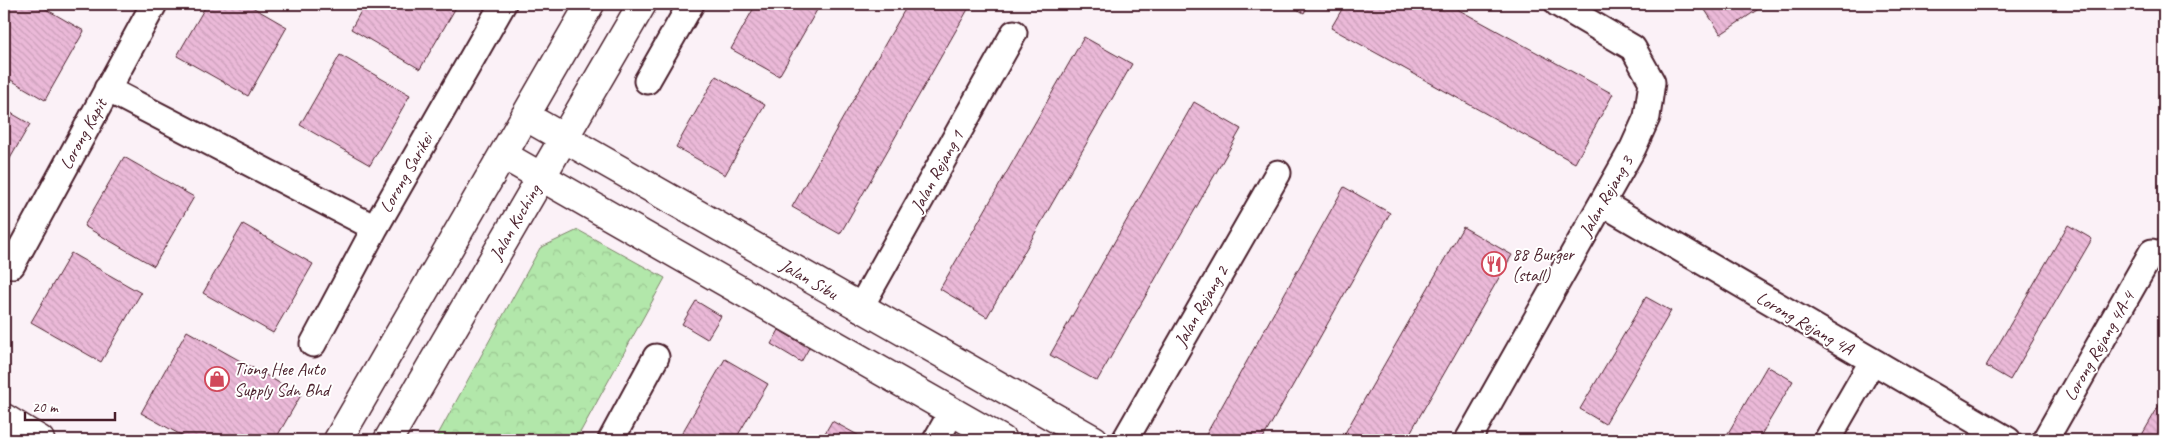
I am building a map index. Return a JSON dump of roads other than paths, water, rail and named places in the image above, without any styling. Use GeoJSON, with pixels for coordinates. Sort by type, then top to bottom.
{"type":"FeatureCollection","features":[{"type":"Feature","properties":{"kind":"street","name":"Lorong Kapit"},"geometry":{"type":"LineString","coordinates":[[12,265],[154,4]]}},
{"type":"Feature","properties":{"kind":"street","name":"Lorong Sarikei"},"geometry":{"type":"LineString","coordinates":[[313,344],[375,228],[503,4]]}},
{"type":"Feature","properties":{"kind":"street"},"geometry":{"type":"LineString","coordinates":[[338,440],[590,4]]}},
{"type":"Feature","properties":{"kind":"street","name":"Jalan Kuching"},"geometry":{"type":"LineString","coordinates":[[388,440],[642,4]]}},
{"type":"Feature","properties":{"kind":"street"},"geometry":{"type":"LineString","coordinates":[[647,81],[691,4]]}},
{"type":"Feature","properties":{"kind":"street","name":"Jalan Rejang 3"},"geometry":{"type":"LineString","coordinates":[[1468,440],[1633,148],[1647,117],[1652,82],[1633,48],[1558,4]]}},
{"type":"Feature","properties":{"kind":"street","name":"Jalan Rejang 1"},"geometry":{"type":"LineString","coordinates":[[860,308],[1014,33]]}},
{"type":"Feature","properties":{"kind":"street"},"geometry":{"type":"LineString","coordinates":[[107,90],[375,228]]}},
{"type":"Feature","properties":{"kind":"street","name":"Jalan Sibu"},"geometry":{"type":"LineString","coordinates":[[525,116],[1094,440]]}},
{"type":"Feature","properties":{"kind":"street"},"geometry":{"type":"LineString","coordinates":[[502,155],[1002,440]]}},
{"type":"Feature","properties":{"kind":"street","name":"Jalan Rejang 2"},"geometry":{"type":"LineString","coordinates":[[1125,440],[1278,173]]}},
{"type":"Feature","properties":{"kind":"street","name":"Lorong Rejang 4A"},"geometry":{"type":"LineString","coordinates":[[1602,203],[2008,440]]}},
{"type":"Feature","properties":{"kind":"street","name":"Lorong Rejang 4A-4"},"geometry":{"type":"LineString","coordinates":[[2045,440],[2152,252]]}},
{"type":"Feature","properties":{"kind":"street"},"geometry":{"type":"LineString","coordinates":[[611,440],[656,357]]}},
{"type":"Feature","properties":{"kind":"street"},"geometry":{"type":"LineString","coordinates":[[1827,440],[1872,362]]}},
{"type":"Feature","properties":{"kind":"street"},"geometry":{"type":"LineString","coordinates":[[936,440],[952,412]]}},
{"type":"Feature","properties":{"kind":"street"},"geometry":{"type":"LineString","coordinates":[[4,418],[40,440]]}},
{"type":"Feature","properties":{"kind":"place","name":"88 Burger (stall)"},"geometry":{"type":"Point","coordinates":[1494,264]}},
{"type":"Feature","properties":{"kind":"place","name":"Tiong Hee Auto Supply Sdn Bhd"},"geometry":{"type":"Point","coordinates":[217,379]}}]}
